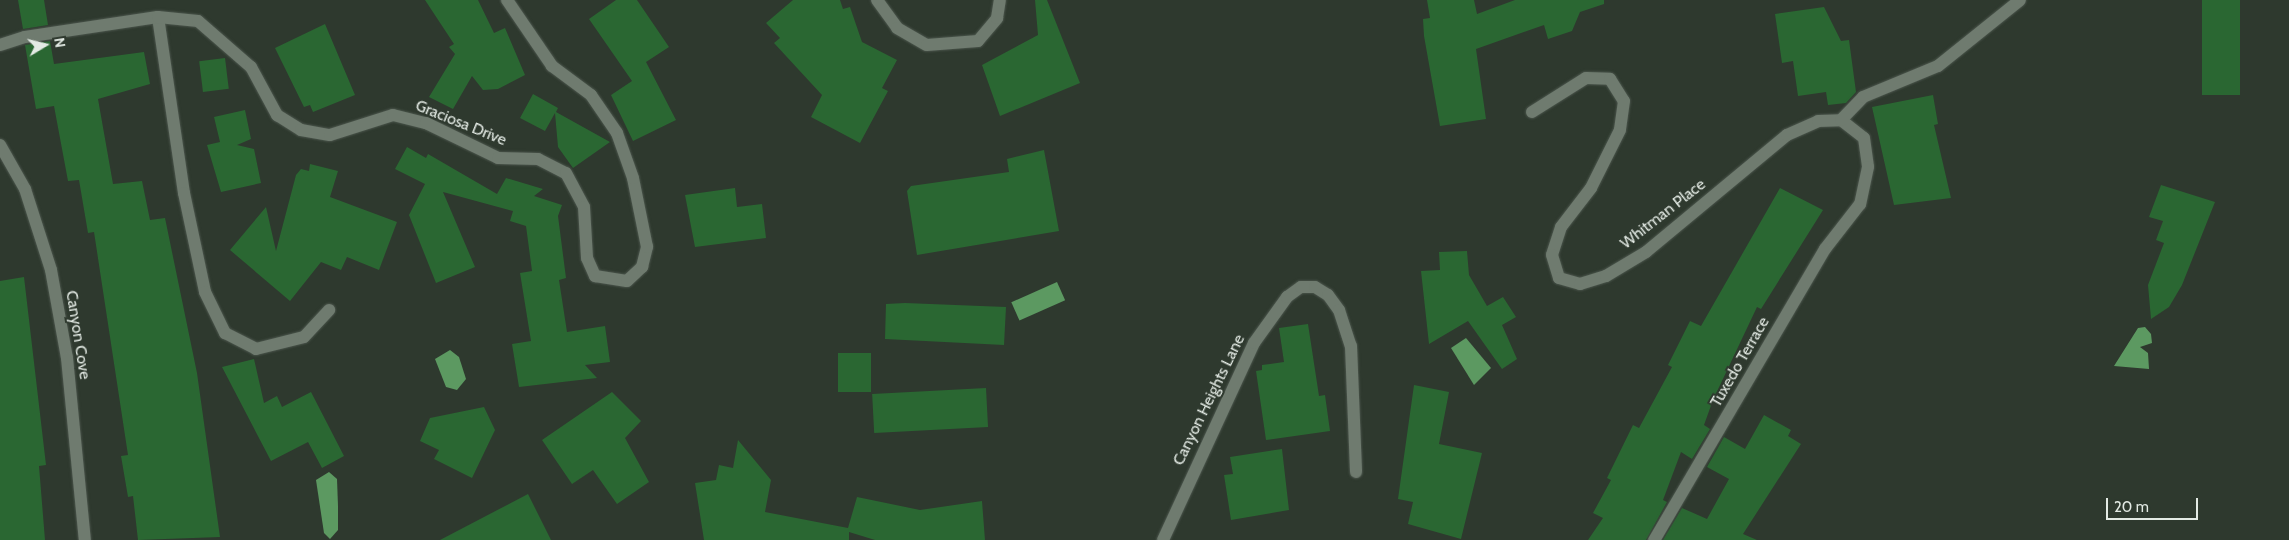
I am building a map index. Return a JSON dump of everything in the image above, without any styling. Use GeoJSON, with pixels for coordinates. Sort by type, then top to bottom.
{"type":"FeatureCollection","features":[{"type":"Feature","properties":{"kind":"street","name":"Graciosa Drive"},"geometry":{"type":"LineString","coordinates":[[0,45],[25,37],[158,17],[198,21],[218,36],[251,67],[276,115],[301,130],[330,135],[393,115],[426,123],[498,158],[538,160],[566,173],[584,207],[587,258],[595,276],[627,281],[642,267],[647,247],[632,178],[617,133],[591,95],[552,66],[507,0]]}},
{"type":"Feature","properties":{"kind":"street"},"geometry":{"type":"LineString","coordinates":[[877,0],[898,28],[927,45],[978,41],[997,18],[1000,0]]}},
{"type":"Feature","properties":{"kind":"street"},"geometry":{"type":"LineString","coordinates":[[1840,120],[1863,97],[1938,66],[2020,0]]}},
{"type":"Feature","properties":{"kind":"street"},"geometry":{"type":"LineString","coordinates":[[158,17],[201,274],[225,333],[256,349],[304,337],[329,310]]}},
{"type":"Feature","properties":{"kind":"street","name":"Whitman Place"},"geometry":{"type":"LineString","coordinates":[[1532,112],[1586,78],[1610,79],[1624,101],[1620,130],[1591,188],[1561,227],[1552,255],[1559,278],[1580,284],[1606,276],[1646,252],[1786,135],[1818,121],[1840,120]]}},
{"type":"Feature","properties":{"kind":"street","name":"Tuxedo Terrace"},"geometry":{"type":"LineString","coordinates":[[1654,540],[1825,249],[1860,204],[1868,167],[1864,138],[1840,120]]}},
{"type":"Feature","properties":{"kind":"street","name":"Canyon Cove"},"geometry":{"type":"LineString","coordinates":[[0,145],[25,189],[51,270],[67,358],[85,540]]}},
{"type":"Feature","properties":{"kind":"street","name":"Canyon Heights Lane"},"geometry":{"type":"LineString","coordinates":[[1163,540],[1254,343],[1287,297],[1301,287],[1314,287],[1328,295],[1339,310],[1351,346],[1356,472]]}},
{"type":"Feature","properties":{"kind":"shaded area"},"geometry":{"type":"Polygon","coordinates":[[[1057,282],[1065,300],[1019,321],[1011,302],[1057,282]]]}},
{"type":"Feature","properties":{"kind":"shaded area"},"geometry":{"type":"Polygon","coordinates":[[[2145,327],[2151,334],[2152,343],[2140,347],[2148,353],[2149,369],[2114,366],[2138,328],[2145,327]]]}},
{"type":"Feature","properties":{"kind":"shaded area"},"geometry":{"type":"Polygon","coordinates":[[[1466,338],[1491,368],[1474,385],[1451,348],[1466,338]]]}},
{"type":"Feature","properties":{"kind":"shaded area"},"geometry":{"type":"Polygon","coordinates":[[[450,350],[459,357],[466,379],[457,390],[446,387],[435,359],[450,350]]]}},
{"type":"Feature","properties":{"kind":"shaded area"},"geometry":{"type":"Polygon","coordinates":[[[329,472],[337,479],[338,506],[338,530],[330,539],[324,533],[316,480],[329,472]]]}},
{"type":"Feature","properties":{"kind":"building"},"geometry":{"type":"Polygon","coordinates":[[[18,0],[44,0],[48,25],[23,29],[18,0]]]}},
{"type":"Feature","properties":{"kind":"building"},"geometry":{"type":"Polygon","coordinates":[[[425,0],[478,0],[494,33],[505,28],[525,75],[498,89],[483,90],[472,76],[453,109],[429,97],[455,54],[449,47],[454,44],[425,0]]]}},
{"type":"Feature","properties":{"kind":"building"},"geometry":{"type":"Polygon","coordinates":[[[616,0],[637,0],[669,47],[646,62],[676,120],[633,141],[611,95],[632,81],[589,19],[616,0]]]}},
{"type":"Feature","properties":{"kind":"building"},"geometry":{"type":"Polygon","coordinates":[[[793,0],[840,0],[843,9],[850,7],[862,42],[897,60],[882,88],[888,91],[860,143],[811,117],[822,95],[774,43],[780,38],[766,23],[793,0]]]}},
{"type":"Feature","properties":{"kind":"building"},"geometry":{"type":"Polygon","coordinates":[[[1035,0],[1047,0],[1080,83],[1000,116],[982,65],[1038,35],[1035,0]]]}},
{"type":"Feature","properties":{"kind":"building"},"geometry":{"type":"Polygon","coordinates":[[[1427,0],[1474,0],[1477,14],[1515,0],[1604,0],[1604,4],[1580,12],[1572,31],[1548,39],[1544,25],[1476,49],[1486,119],[1440,126],[1424,36],[1423,19],[1430,18],[1427,0]]]}},
{"type":"Feature","properties":{"kind":"building"},"geometry":{"type":"Polygon","coordinates":[[[2202,0],[2240,0],[2240,95],[2202,95],[2202,0]]]}},
{"type":"Feature","properties":{"kind":"building"},"geometry":{"type":"Polygon","coordinates":[[[1824,7],[1841,41],[1849,40],[1856,92],[1846,103],[1828,105],[1826,92],[1798,96],[1793,61],[1782,63],[1775,14],[1824,7]]]}},
{"type":"Feature","properties":{"kind":"building"},"geometry":{"type":"Polygon","coordinates":[[[325,24],[355,95],[313,112],[310,105],[304,107],[275,48],[325,24]]]}},
{"type":"Feature","properties":{"kind":"building"},"geometry":{"type":"Polygon","coordinates":[[[50,41],[54,64],[144,52],[150,84],[98,99],[113,184],[142,181],[150,220],[165,218],[197,373],[220,537],[138,540],[133,496],[128,497],[121,456],[128,455],[94,232],[88,233],[79,180],[68,181],[54,106],[36,109],[25,45],[50,41]]]}},
{"type":"Feature","properties":{"kind":"building"},"geometry":{"type":"Polygon","coordinates":[[[225,58],[229,89],[203,92],[199,61],[225,58]]]}},
{"type":"Feature","properties":{"kind":"building"},"geometry":{"type":"Polygon","coordinates":[[[533,94],[558,108],[556,112],[610,142],[573,168],[558,147],[555,113],[545,131],[520,118],[533,94]]]}},
{"type":"Feature","properties":{"kind":"building"},"geometry":{"type":"Polygon","coordinates":[[[1933,95],[1938,124],[1934,125],[1951,198],[1894,205],[1872,107],[1933,95]]]}},
{"type":"Feature","properties":{"kind":"building"},"geometry":{"type":"Polygon","coordinates":[[[245,110],[251,139],[237,145],[254,149],[261,183],[221,192],[207,145],[220,142],[214,117],[245,110]]]}},
{"type":"Feature","properties":{"kind":"building"},"geometry":{"type":"Polygon","coordinates":[[[407,147],[426,158],[428,154],[497,194],[506,178],[543,189],[534,196],[562,205],[558,216],[566,278],[559,280],[567,332],[605,326],[610,362],[585,365],[597,378],[519,387],[512,344],[531,341],[520,273],[532,271],[526,226],[510,221],[513,211],[443,192],[475,267],[436,283],[409,215],[425,184],[395,169],[407,147]]]}},
{"type":"Feature","properties":{"kind":"building"},"geometry":{"type":"Polygon","coordinates":[[[1044,150],[1059,231],[917,255],[907,191],[911,186],[1009,172],[1007,159],[1044,150]]]}},
{"type":"Feature","properties":{"kind":"building"},"geometry":{"type":"Polygon","coordinates":[[[310,164],[338,171],[330,197],[397,222],[379,270],[347,257],[341,270],[321,262],[290,301],[230,250],[266,207],[276,251],[296,175],[301,169],[309,171],[310,164]]]}},
{"type":"Feature","properties":{"kind":"building"},"geometry":{"type":"Polygon","coordinates":[[[2161,185],[2215,202],[2182,285],[2169,307],[2151,319],[2148,285],[2164,243],[2156,240],[2163,221],[2149,217],[2161,185]]]}},
{"type":"Feature","properties":{"kind":"building"},"geometry":{"type":"Polygon","coordinates":[[[735,188],[737,207],[762,204],[766,238],[695,247],[685,195],[735,188]]]}},
{"type":"Feature","properties":{"kind":"building"},"geometry":{"type":"Polygon","coordinates":[[[1780,188],[1823,210],[1761,309],[1757,307],[1713,400],[1704,425],[1710,429],[1692,459],[1681,452],[1663,500],[1667,502],[1646,540],[1588,540],[1603,518],[1593,513],[1611,480],[1607,478],[1633,425],[1639,428],[1672,367],[1668,365],[1690,321],[1701,326],[1780,188]]]}},
{"type":"Feature","properties":{"kind":"building"},"geometry":{"type":"Polygon","coordinates":[[[1467,251],[1469,275],[1487,306],[1503,297],[1516,317],[1502,325],[1517,359],[1502,369],[1468,321],[1429,344],[1421,271],[1440,270],[1439,252],[1467,251]]]}},
{"type":"Feature","properties":{"kind":"building"},"geometry":{"type":"Polygon","coordinates":[[[24,277],[46,465],[39,466],[45,540],[0,540],[0,281],[24,277]]]}},
{"type":"Feature","properties":{"kind":"building"},"geometry":{"type":"Polygon","coordinates":[[[886,304],[1006,307],[1004,345],[885,339],[886,304]]]}},
{"type":"Feature","properties":{"kind":"building"},"geometry":{"type":"Polygon","coordinates":[[[1308,324],[1319,396],[1325,395],[1330,431],[1266,440],[1256,371],[1262,370],[1262,365],[1284,362],[1279,328],[1308,324]]]}},
{"type":"Feature","properties":{"kind":"building"},"geometry":{"type":"Polygon","coordinates":[[[838,353],[871,353],[871,392],[838,392],[838,353]]]}},
{"type":"Feature","properties":{"kind":"building"},"geometry":{"type":"Polygon","coordinates":[[[254,359],[264,403],[277,396],[282,407],[311,392],[344,456],[322,468],[308,442],[271,461],[222,367],[254,359]]]}},
{"type":"Feature","properties":{"kind":"building"},"geometry":{"type":"Polygon","coordinates":[[[1414,385],[1449,392],[1439,444],[1482,453],[1461,539],[1408,524],[1413,502],[1398,499],[1414,385]]]}},
{"type":"Feature","properties":{"kind":"building"},"geometry":{"type":"Polygon","coordinates":[[[986,388],[988,427],[874,433],[872,394],[986,388]]]}},
{"type":"Feature","properties":{"kind":"building"},"geometry":{"type":"Polygon","coordinates":[[[612,392],[641,421],[625,438],[649,482],[617,504],[593,470],[572,484],[542,440],[612,392]]]}},
{"type":"Feature","properties":{"kind":"building"},"geometry":{"type":"Polygon","coordinates":[[[484,407],[495,430],[472,478],[434,459],[439,450],[420,441],[430,418],[484,407]]]}},
{"type":"Feature","properties":{"kind":"building"},"geometry":{"type":"Polygon","coordinates":[[[1764,415],[1791,430],[1788,436],[1801,444],[1743,534],[1757,540],[1663,540],[1682,508],[1707,519],[1729,479],[1707,467],[1724,437],[1745,449],[1764,415]]]}},
{"type":"Feature","properties":{"kind":"building"},"geometry":{"type":"Polygon","coordinates":[[[738,440],[771,480],[765,512],[848,528],[857,497],[920,510],[982,501],[985,540],[875,540],[849,532],[849,540],[704,540],[695,483],[716,480],[719,465],[733,468],[738,440]]]}},
{"type":"Feature","properties":{"kind":"building"},"geometry":{"type":"Polygon","coordinates":[[[1282,449],[1289,510],[1231,520],[1224,475],[1233,474],[1230,457],[1282,449]]]}},
{"type":"Feature","properties":{"kind":"building"},"geometry":{"type":"Polygon","coordinates":[[[528,494],[551,540],[440,540],[528,494]]]}}]}
